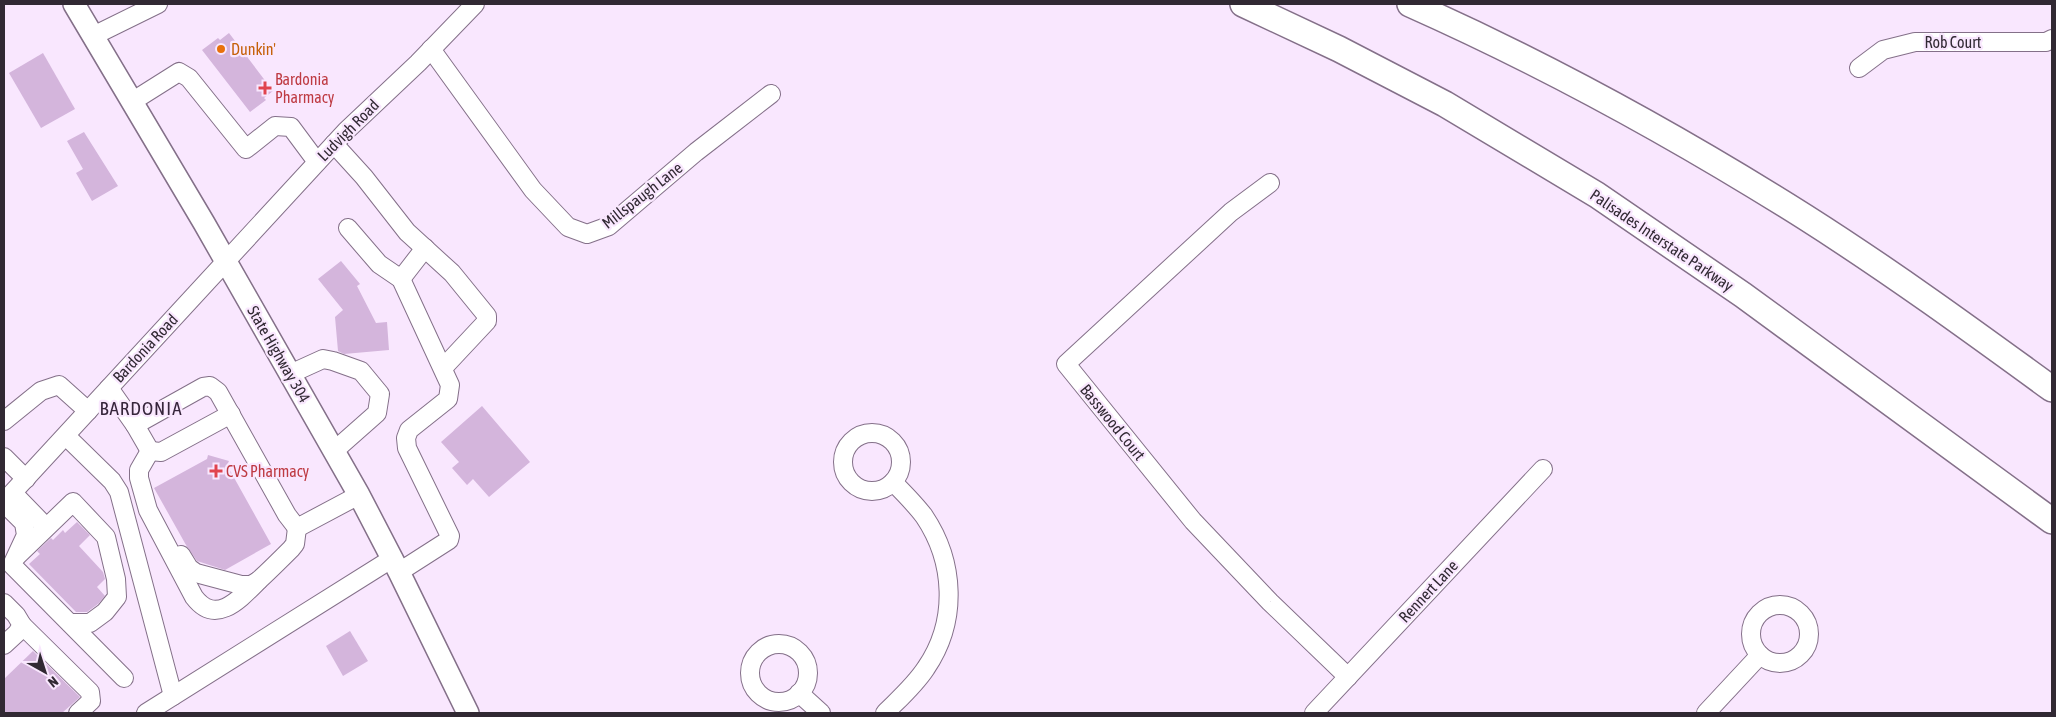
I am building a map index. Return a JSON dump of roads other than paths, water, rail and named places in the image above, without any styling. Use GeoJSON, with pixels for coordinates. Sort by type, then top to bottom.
{"type":"FeatureCollection","features":[{"type":"Feature","properties":{"kind":"highway","name":"Palisades Interstate Parkway"},"geometry":{"type":"LineString","coordinates":[[1244,4],[1339,49],[1445,104],[1605,200],[1744,295],[2052,521]]}},
{"type":"Feature","properties":{"kind":"highway"},"geometry":{"type":"LineString","coordinates":[[1410,4],[1494,43],[1600,98],[1755,186],[1888,272],[2052,389]]}},
{"type":"Feature","properties":{"kind":"main road","name":"State Highway 304"},"geometry":{"type":"LineString","coordinates":[[74,4],[133,101],[334,451],[396,565],[468,713]]}},
{"type":"Feature","properties":{"kind":"street"},"geometry":{"type":"LineString","coordinates":[[93,36],[158,4]]}},
{"type":"Feature","properties":{"kind":"street","name":"Ludvigh Road"},"geometry":{"type":"LineString","coordinates":[[226,261],[334,144],[475,4]]}},
{"type":"Feature","properties":{"kind":"street","name":"Rob Court"},"geometry":{"type":"LineString","coordinates":[[1859,68],[1883,50],[1915,42],[2046,42],[2052,39]]}},
{"type":"Feature","properties":{"kind":"street","name":"Millspaugh Lane"},"geometry":{"type":"LineString","coordinates":[[431,49],[533,190],[568,228],[587,234],[609,226],[715,136],[771,94]]}},
{"type":"Feature","properties":{"kind":"street"},"geometry":{"type":"LineString","coordinates":[[133,101],[179,72],[189,78],[246,149],[275,126],[291,127],[317,162]]}},
{"type":"Feature","properties":{"kind":"street"},"geometry":{"type":"LineString","coordinates":[[334,144],[364,177],[407,232],[452,273],[488,318],[443,368]]}},
{"type":"Feature","properties":{"kind":"street","name":"Basswood Court"},"geometry":{"type":"LineString","coordinates":[[1270,183],[1230,212],[1066,364],[1193,521],[1270,602],[1348,677]]}},
{"type":"Feature","properties":{"kind":"street"},"geometry":{"type":"LineString","coordinates":[[146,713],[396,565],[449,540],[450,536],[407,448],[406,438],[409,430],[448,399],[450,385],[402,280],[378,264],[348,228]]}},
{"type":"Feature","properties":{"kind":"street"},"geometry":{"type":"LineString","coordinates":[[402,280],[426,248]]}},
{"type":"Feature","properties":{"kind":"street","name":"Bardonia Road"},"geometry":{"type":"LineString","coordinates":[[7,499],[226,261]]}},
{"type":"Feature","properties":{"kind":"street"},"geometry":{"type":"LineString","coordinates":[[290,374],[323,359],[333,360],[361,371],[380,394],[378,413],[334,451]]}},
{"type":"Feature","properties":{"kind":"street"},"geometry":{"type":"LineString","coordinates":[[4,421],[41,391],[59,385],[88,411]]}},
{"type":"Feature","properties":{"kind":"street"},"geometry":{"type":"LineString","coordinates":[[109,388],[135,425],[147,455],[139,470],[139,478],[148,510],[199,603],[213,609],[227,608],[243,596],[295,544],[297,528],[287,515],[218,392],[210,386],[203,387],[135,425]]}},
{"type":"Feature","properties":{"kind":"street"},"geometry":{"type":"LineString","coordinates":[[231,414],[161,452],[147,455],[142,464],[142,471],[156,507],[189,568],[196,573],[241,585],[250,585],[258,581]]}},
{"type":"Feature","properties":{"kind":"street"},"geometry":{"type":"LineString","coordinates":[[66,436],[114,484],[121,496],[173,696]]}},
{"type":"Feature","properties":{"kind":"street"},"geometry":{"type":"LineString","coordinates":[[4,457],[26,479]]}},
{"type":"Feature","properties":{"kind":"street","name":"Rennert Lane"},"geometry":{"type":"LineString","coordinates":[[1314,713],[1543,469]]}},
{"type":"Feature","properties":{"kind":"street"},"geometry":{"type":"LineString","coordinates":[[885,713],[918,679],[927,666],[942,638],[948,609],[946,566],[938,540],[917,507],[893,482]]}},
{"type":"Feature","properties":{"kind":"street"},"geometry":{"type":"LineString","coordinates":[[297,528],[358,495]]}},
{"type":"Feature","properties":{"kind":"street"},"geometry":{"type":"LineString","coordinates":[[7,499],[46,527]]}},
{"type":"Feature","properties":{"kind":"street"},"geometry":{"type":"LineString","coordinates":[[7,499],[24,523],[26,535],[12,565],[124,678]]}},
{"type":"Feature","properties":{"kind":"street"},"geometry":{"type":"LineString","coordinates":[[17,556],[72,502],[106,537],[116,579],[117,597],[106,612],[90,623],[70,623]]}},
{"type":"Feature","properties":{"kind":"street"},"geometry":{"type":"LineString","coordinates":[[4,603],[16,615],[22,625],[90,692],[91,701],[78,713]]}},
{"type":"Feature","properties":{"kind":"street"},"geometry":{"type":"LineString","coordinates":[[90,623],[98,652]]}},
{"type":"Feature","properties":{"kind":"street"},"geometry":{"type":"LineString","coordinates":[[4,645],[17,633],[22,625]]}},
{"type":"Feature","properties":{"kind":"street"},"geometry":{"type":"LineString","coordinates":[[1706,713],[1760,655]]}},
{"type":"Feature","properties":{"kind":"street"},"geometry":{"type":"LineString","coordinates":[[799,693],[821,713]]}},
{"type":"Feature","properties":{"kind":"street"},"geometry":{"type":"LineString","coordinates":[[157,713],[173,696]]}},
{"type":"Feature","properties":{"kind":"place","name":"Dunkin'"},"geometry":{"type":"Point","coordinates":[221,49]}},
{"type":"Feature","properties":{"kind":"place","name":"Bardonia Pharmacy"},"geometry":{"type":"Point","coordinates":[265,88]}},
{"type":"Feature","properties":{"kind":"place","name":"CVS Pharmacy"},"geometry":{"type":"Point","coordinates":[216,471]}},
{"type":"Feature","properties":{"kind":"district","name":"BARDONIA"},"geometry":{"type":"Point","coordinates":[141,408]}}]}
